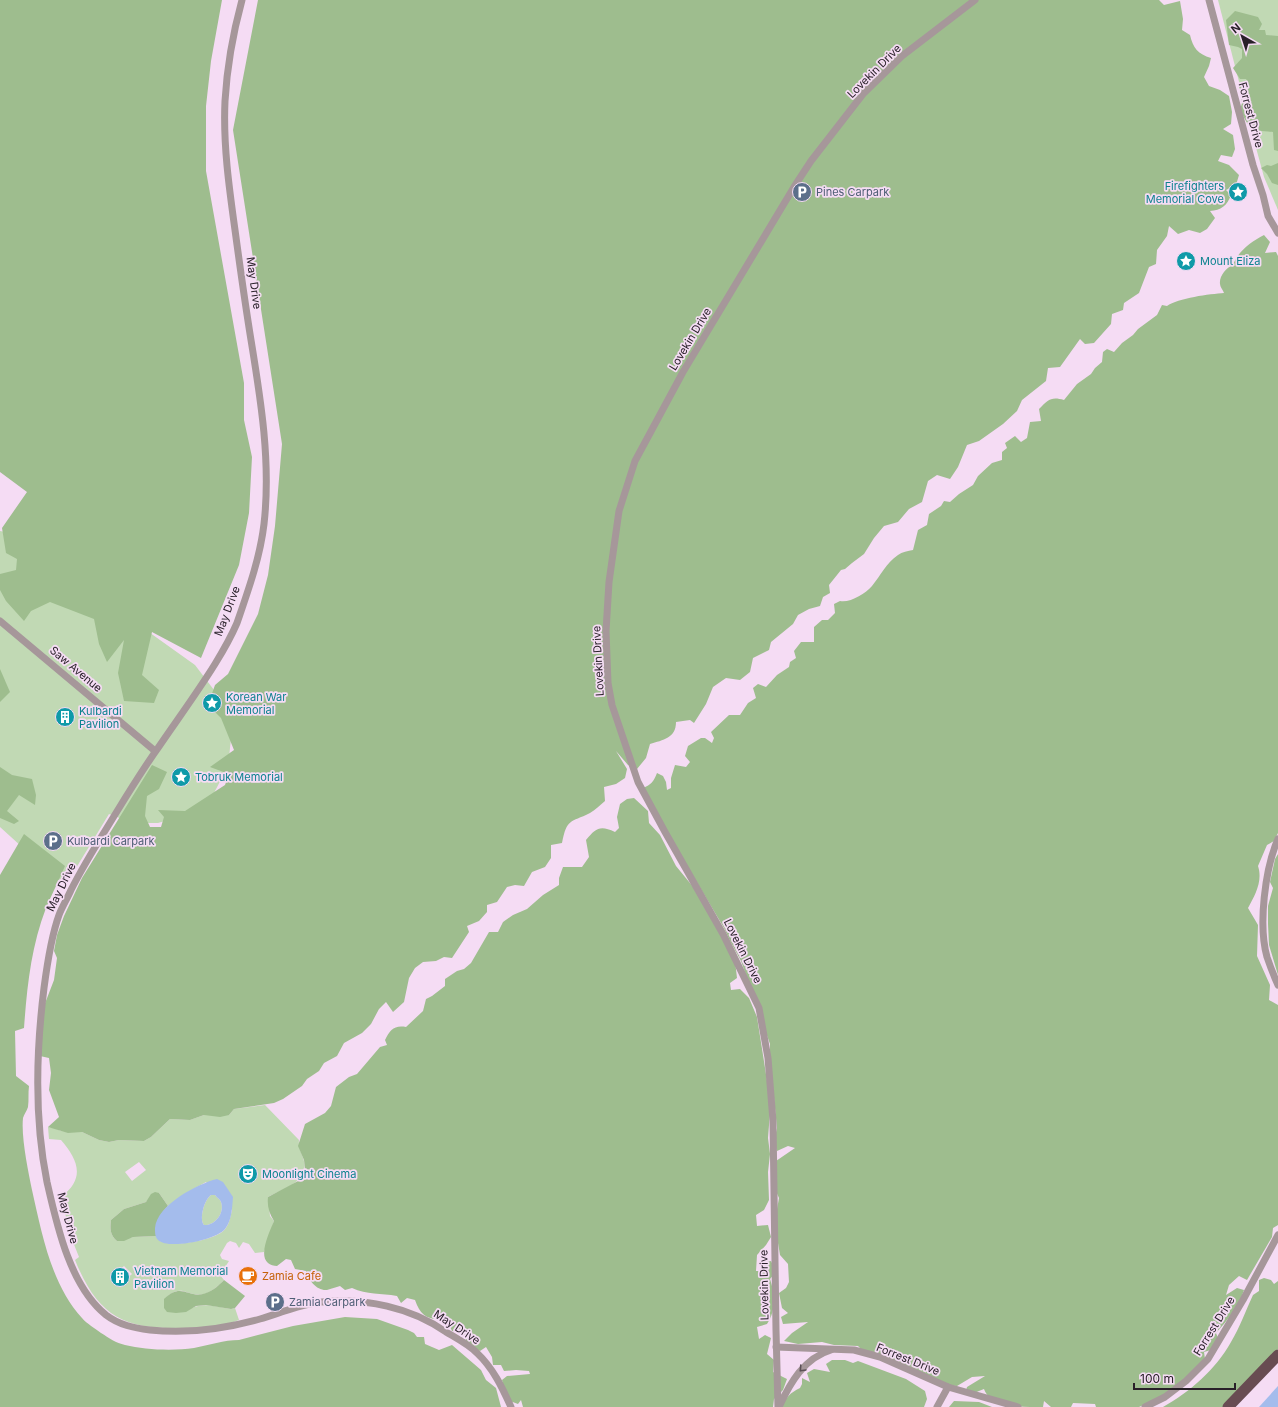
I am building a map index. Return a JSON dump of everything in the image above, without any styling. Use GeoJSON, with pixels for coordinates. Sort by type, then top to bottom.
{"type":"FeatureCollection","features":[{"type":"Feature","properties":{"kind":"highway"},"geometry":{"type":"LineString","coordinates":[[1228,1407],[1278,1354]]}},
{"type":"Feature","properties":{"kind":"highway"},"geometry":{"type":"LineString","coordinates":[[1238,1407],[1278,1365]]}},
{"type":"Feature","properties":{"kind":"street","name":"May Drive"},"geometry":{"type":"LineString","coordinates":[[242,0],[231,47],[225,102],[227,174],[259,391],[266,456],[264,526],[258,556],[235,627],[206,679],[186,710],[156,751],[83,866],[59,915],[47,964],[39,1032],[38,1072],[40,1132],[48,1185],[62,1240],[81,1285],[92,1301],[110,1318],[118,1323],[131,1327],[169,1332],[202,1330],[233,1326],[319,1302],[356,1301],[382,1305],[403,1310],[430,1321],[476,1352],[500,1382],[511,1407]]}},
{"type":"Feature","properties":{"kind":"street","name":"Lovekin Drive"},"geometry":{"type":"LineString","coordinates":[[779,1407],[776,1347],[772,1121],[768,1058],[759,1008],[723,934],[664,832],[638,782],[612,705],[608,683],[606,631],[609,582],[619,511],[635,461],[680,377],[790,193],[811,161],[862,94],[902,56],[975,0]]}},
{"type":"Feature","properties":{"kind":"street","name":"Forrest Drive"},"geometry":{"type":"LineString","coordinates":[[1209,0],[1268,216],[1278,233]]}},
{"type":"Feature","properties":{"kind":"street","name":"Saw Avenue"},"geometry":{"type":"LineString","coordinates":[[0,620],[156,751]]}},
{"type":"Feature","properties":{"kind":"street"},"geometry":{"type":"LineString","coordinates":[[1278,839],[1265,887],[1263,922],[1267,956],[1278,985]]}},
{"type":"Feature","properties":{"kind":"street","name":"Forrest Drive"},"geometry":{"type":"LineString","coordinates":[[1145,1407],[1165,1397],[1186,1381],[1208,1359],[1243,1300],[1278,1234]]}},
{"type":"Feature","properties":{"kind":"street","name":"Forrest Drive"},"geometry":{"type":"LineString","coordinates":[[776,1347],[854,1350],[880,1358],[948,1387],[1018,1407]]}},
{"type":"Feature","properties":{"kind":"street","name":"Forrest Drive"},"geometry":{"type":"LineString","coordinates":[[779,1407],[794,1378],[805,1366],[819,1355],[835,1349]]}},
{"type":"Feature","properties":{"kind":"street"},"geometry":{"type":"LineString","coordinates":[[937,1407],[948,1387]]}},
{"type":"Feature","properties":{"kind":"green space"},"geometry":{"type":"Polygon","coordinates":[[[0,0],[222,0],[211,61],[206,106],[206,171],[244,383],[244,420],[252,457],[249,513],[239,565],[201,658],[152,632],[142,675],[159,690],[154,703],[124,701],[118,673],[124,640],[107,662],[99,644],[94,619],[50,602],[31,611],[24,621],[6,601],[0,590],[0,574],[16,570],[17,559],[6,553],[2,528],[27,492],[0,472],[0,0]]]}},
{"type":"Feature","properties":{"kind":"green space"},"geometry":{"type":"Polygon","coordinates":[[[258,0],[1159,0],[1164,5],[1180,1],[1183,19],[1182,30],[1190,35],[1193,44],[1199,52],[1211,58],[1204,77],[1209,86],[1220,90],[1229,96],[1232,112],[1231,124],[1223,129],[1233,135],[1235,149],[1232,157],[1221,155],[1218,161],[1229,165],[1239,175],[1236,185],[1226,190],[1231,195],[1228,202],[1217,210],[1210,211],[1215,218],[1207,229],[1200,233],[1189,230],[1178,234],[1169,226],[1167,236],[1157,250],[1156,264],[1149,267],[1139,293],[1124,303],[1123,310],[1112,314],[1111,324],[1094,343],[1085,344],[1080,339],[1060,367],[1048,368],[1046,381],[1022,400],[1017,411],[1003,424],[979,441],[967,445],[958,467],[950,479],[937,475],[928,481],[922,502],[909,509],[898,522],[884,526],[864,554],[845,569],[841,570],[829,585],[830,593],[823,597],[820,606],[809,609],[798,615],[793,624],[771,642],[769,650],[753,658],[750,672],[740,680],[726,678],[713,687],[706,704],[694,723],[690,720],[676,722],[674,732],[668,738],[650,744],[646,758],[637,769],[628,765],[616,751],[627,769],[625,778],[616,784],[604,787],[605,801],[592,812],[570,822],[566,829],[562,843],[551,845],[551,858],[545,867],[532,872],[524,886],[515,885],[507,887],[497,902],[487,905],[487,912],[479,921],[467,926],[469,932],[452,958],[444,957],[436,961],[423,962],[415,968],[409,978],[404,1002],[393,1012],[386,1002],[379,1009],[371,1024],[362,1033],[344,1043],[337,1056],[324,1063],[319,1071],[307,1079],[302,1086],[283,1099],[274,1103],[234,1109],[229,1115],[220,1117],[204,1115],[190,1120],[170,1119],[151,1137],[144,1141],[119,1140],[109,1142],[99,1140],[82,1132],[68,1133],[48,1127],[59,1117],[49,1090],[51,1073],[49,1058],[40,1056],[44,1006],[54,980],[57,958],[54,951],[57,935],[64,916],[82,878],[152,765],[167,772],[159,789],[147,796],[145,816],[150,827],[161,827],[164,817],[158,810],[185,811],[225,785],[229,774],[210,767],[234,750],[221,718],[208,705],[215,685],[228,674],[258,614],[268,575],[275,526],[282,444],[233,130],[258,0]]]}},
{"type":"Feature","properties":{"kind":"green space"},"geometry":{"type":"Polygon","coordinates":[[[1218,0],[1278,0],[1278,210],[1264,177],[1218,0]]]}},
{"type":"Feature","properties":{"kind":"green space"},"geometry":{"type":"Polygon","coordinates":[[[1235,11],[1258,17],[1262,24],[1259,30],[1265,30],[1266,35],[1278,36],[1278,151],[1274,150],[1273,132],[1255,130],[1249,126],[1240,110],[1242,103],[1241,95],[1247,92],[1240,89],[1238,85],[1248,83],[1246,79],[1240,79],[1233,68],[1242,58],[1242,49],[1229,45],[1226,20],[1235,11]]]}},
{"type":"Feature","properties":{"kind":"green space"},"geometry":{"type":"Polygon","coordinates":[[[1278,163],[1278,185],[1272,183],[1267,174],[1261,168],[1278,163]]]}},
{"type":"Feature","properties":{"kind":"green space"},"geometry":{"type":"Polygon","coordinates":[[[1264,235],[1270,242],[1265,253],[1276,252],[1278,256],[1278,833],[1274,841],[1267,845],[1258,866],[1260,877],[1259,882],[1256,893],[1248,908],[1258,925],[1257,956],[1270,985],[1269,1000],[1278,1005],[1278,1225],[1273,1228],[1272,1237],[1247,1280],[1239,1276],[1229,1285],[1226,1295],[1237,1288],[1244,1290],[1242,1296],[1232,1313],[1216,1333],[1218,1338],[1211,1350],[1204,1352],[1205,1359],[1196,1373],[1166,1395],[1139,1407],[1096,1407],[1095,1404],[1073,1403],[1071,1407],[1051,1407],[1044,1401],[1043,1407],[1009,1405],[1000,1403],[993,1399],[987,1395],[984,1389],[974,1393],[965,1394],[967,1387],[985,1376],[972,1377],[957,1386],[942,1385],[867,1355],[858,1346],[834,1345],[822,1342],[798,1344],[784,1341],[792,1333],[808,1322],[783,1324],[781,1317],[788,1313],[782,1308],[779,1293],[786,1288],[789,1282],[788,1264],[780,1255],[777,1237],[776,1215],[779,1198],[775,1189],[776,1161],[795,1148],[788,1146],[777,1151],[774,1142],[777,1128],[770,1044],[741,961],[724,928],[657,815],[643,788],[652,782],[657,773],[663,776],[666,782],[667,790],[671,788],[671,778],[675,765],[686,767],[690,762],[685,756],[688,746],[701,738],[705,738],[712,743],[714,738],[711,732],[729,715],[740,715],[748,703],[756,698],[753,688],[758,684],[766,687],[777,675],[789,667],[790,662],[796,658],[794,651],[801,642],[814,642],[814,627],[822,620],[828,620],[835,613],[834,604],[840,601],[848,601],[861,595],[872,586],[894,558],[901,553],[913,550],[918,530],[927,525],[929,514],[941,506],[944,501],[950,502],[973,485],[978,476],[992,463],[1002,460],[1002,452],[1007,448],[1005,443],[1015,436],[1021,442],[1027,438],[1030,422],[1041,421],[1039,409],[1045,403],[1056,398],[1064,400],[1077,384],[1091,374],[1102,362],[1103,352],[1107,349],[1114,352],[1138,329],[1157,315],[1162,305],[1167,306],[1172,303],[1203,295],[1224,293],[1220,286],[1220,281],[1224,273],[1233,265],[1238,255],[1246,247],[1264,235]]]}},
{"type":"Feature","properties":{"kind":"green space"},"geometry":{"type":"Polygon","coordinates":[[[0,531],[10,533],[195,665],[214,690],[231,739],[228,766],[214,793],[185,815],[158,823],[133,823],[109,814],[65,886],[0,827],[0,531]]]}},
{"type":"Feature","properties":{"kind":"green space"},"geometry":{"type":"Polygon","coordinates":[[[0,669],[10,692],[0,702],[0,669]]]}},
{"type":"Feature","properties":{"kind":"green space"},"geometry":{"type":"Polygon","coordinates":[[[0,767],[12,775],[32,779],[36,795],[35,805],[19,795],[7,811],[19,821],[14,824],[0,818],[0,767]]]}},
{"type":"Feature","properties":{"kind":"green space"},"geometry":{"type":"Polygon","coordinates":[[[634,798],[648,811],[649,823],[660,835],[676,866],[694,888],[735,961],[737,978],[730,983],[731,990],[740,989],[749,998],[757,1017],[768,1087],[770,1112],[768,1138],[770,1154],[768,1172],[769,1200],[764,1210],[756,1215],[757,1226],[768,1225],[771,1237],[757,1255],[756,1271],[762,1271],[762,1263],[771,1261],[776,1272],[770,1279],[774,1296],[772,1314],[767,1324],[757,1327],[759,1339],[765,1335],[771,1338],[767,1354],[774,1360],[773,1372],[787,1379],[783,1390],[774,1399],[773,1407],[523,1407],[521,1400],[518,1404],[510,1401],[502,1380],[507,1376],[530,1374],[529,1371],[504,1371],[501,1365],[493,1365],[492,1357],[486,1347],[480,1351],[471,1346],[468,1344],[463,1334],[452,1331],[446,1318],[435,1319],[426,1316],[417,1306],[415,1300],[407,1298],[401,1303],[397,1296],[369,1293],[352,1288],[345,1290],[340,1286],[323,1290],[316,1287],[306,1271],[295,1269],[291,1260],[286,1259],[277,1266],[273,1266],[265,1259],[264,1249],[274,1221],[269,1209],[268,1197],[300,1180],[305,1168],[304,1160],[298,1146],[305,1124],[325,1113],[331,1106],[336,1087],[349,1077],[357,1074],[380,1047],[387,1045],[385,1040],[393,1029],[398,1027],[406,1027],[423,1011],[426,999],[445,986],[445,979],[457,971],[464,969],[471,963],[489,932],[498,932],[503,922],[513,915],[527,909],[543,895],[559,885],[559,878],[563,867],[582,867],[589,857],[586,840],[596,830],[602,828],[615,832],[619,828],[617,817],[620,804],[627,799],[634,798]]]}},
{"type":"Feature","properties":{"kind":"green space"},"geometry":{"type":"Polygon","coordinates":[[[24,834],[65,866],[46,908],[33,952],[28,982],[24,1028],[15,1031],[16,1076],[29,1086],[28,1107],[23,1118],[23,1126],[24,1144],[32,1190],[49,1258],[55,1274],[71,1305],[89,1324],[119,1343],[141,1348],[169,1350],[194,1348],[239,1340],[293,1326],[345,1317],[377,1319],[408,1330],[414,1333],[417,1337],[424,1337],[425,1344],[439,1350],[452,1345],[481,1370],[486,1380],[496,1388],[501,1407],[0,1407],[0,875],[24,834]]]}},
{"type":"Feature","properties":{"kind":"green space"},"geometry":{"type":"Polygon","coordinates":[[[1278,854],[1278,975],[1269,945],[1268,906],[1273,888],[1270,882],[1275,859],[1278,854]]]}},
{"type":"Feature","properties":{"kind":"green space"},"geometry":{"type":"Polygon","coordinates":[[[265,1105],[299,1140],[305,1168],[303,1174],[294,1184],[268,1197],[270,1216],[274,1221],[264,1252],[255,1253],[249,1244],[243,1242],[239,1248],[236,1243],[230,1241],[227,1243],[220,1255],[222,1259],[229,1261],[220,1275],[224,1280],[220,1284],[210,1292],[201,1295],[183,1291],[174,1292],[166,1298],[164,1303],[192,1308],[206,1305],[231,1309],[235,1308],[239,1320],[213,1326],[166,1328],[147,1327],[131,1323],[117,1317],[105,1308],[94,1296],[84,1280],[75,1260],[79,1257],[71,1237],[61,1197],[74,1183],[77,1169],[72,1155],[61,1140],[49,1139],[48,1127],[61,1131],[82,1132],[99,1140],[109,1142],[119,1140],[144,1141],[151,1137],[170,1119],[190,1120],[204,1115],[229,1115],[234,1109],[265,1105]],[[139,1162],[125,1172],[132,1181],[146,1170],[139,1162]],[[206,1182],[168,1206],[159,1193],[146,1202],[124,1209],[111,1220],[113,1236],[117,1241],[133,1237],[156,1236],[160,1241],[166,1243],[182,1243],[209,1238],[222,1232],[229,1222],[232,1210],[206,1182]],[[124,1266],[111,1278],[118,1286],[132,1274],[124,1266]]]}},
{"type":"Feature","properties":{"kind":"green space"},"geometry":{"type":"Polygon","coordinates":[[[155,1192],[159,1193],[168,1206],[159,1219],[156,1227],[156,1236],[133,1237],[124,1241],[117,1241],[111,1232],[111,1220],[124,1209],[146,1202],[151,1194],[155,1192]]]}},
{"type":"Feature","properties":{"kind":"green space"},"geometry":{"type":"Polygon","coordinates":[[[211,1195],[215,1195],[220,1200],[222,1210],[215,1221],[208,1225],[204,1225],[202,1214],[206,1201],[211,1195]]]}},
{"type":"Feature","properties":{"kind":"green space"},"geometry":{"type":"Polygon","coordinates":[[[1264,1278],[1271,1280],[1274,1284],[1278,1281],[1278,1349],[1225,1407],[1163,1407],[1202,1379],[1218,1361],[1234,1336],[1253,1295],[1259,1291],[1259,1280],[1264,1278]]]}},
{"type":"Feature","properties":{"kind":"green space"},"geometry":{"type":"Polygon","coordinates":[[[224,1280],[245,1296],[235,1308],[231,1309],[206,1305],[196,1306],[186,1312],[176,1313],[167,1312],[164,1308],[164,1299],[176,1291],[200,1295],[209,1292],[224,1280]]]}},
{"type":"Feature","properties":{"kind":"green space"},"geometry":{"type":"Polygon","coordinates":[[[832,1360],[845,1360],[853,1363],[858,1361],[906,1379],[925,1391],[927,1399],[924,1407],[782,1407],[789,1396],[800,1388],[802,1378],[810,1382],[807,1373],[814,1369],[830,1372],[826,1364],[832,1360]]]}},
{"type":"Feature","properties":{"kind":"green space"},"geometry":{"type":"Polygon","coordinates":[[[954,1401],[979,1402],[992,1407],[949,1407],[954,1401]]]}},
{"type":"Feature","properties":{"kind":"water"},"geometry":{"type":"Polygon","coordinates":[[[217,1179],[223,1182],[233,1197],[230,1218],[225,1229],[212,1237],[181,1244],[163,1243],[158,1240],[155,1228],[157,1219],[163,1211],[179,1197],[217,1179]],[[215,1195],[208,1197],[204,1205],[202,1218],[204,1225],[208,1225],[215,1221],[222,1210],[221,1202],[215,1195]]]}},
{"type":"Feature","properties":{"kind":"water"},"geometry":{"type":"Polygon","coordinates":[[[1278,1386],[1278,1407],[1259,1407],[1278,1386]]]}},
{"type":"Feature","properties":{"kind":"place","name":"Pines Carpark"},"geometry":{"type":"Point","coordinates":[802,192]}},
{"type":"Feature","properties":{"kind":"place","name":"Firefighters Memorial Cove"},"geometry":{"type":"Point","coordinates":[1238,192]}},
{"type":"Feature","properties":{"kind":"place","name":"Mount Eliza"},"geometry":{"type":"Point","coordinates":[1186,261]}},
{"type":"Feature","properties":{"kind":"place","name":"Korean War Memorial"},"geometry":{"type":"Point","coordinates":[212,703]}},
{"type":"Feature","properties":{"kind":"place","name":"Kulbardi Pavilion"},"geometry":{"type":"Point","coordinates":[65,717]}},
{"type":"Feature","properties":{"kind":"place","name":"Tobruk Memorial"},"geometry":{"type":"Point","coordinates":[181,777]}},
{"type":"Feature","properties":{"kind":"place","name":"Kulbardi Carpark"},"geometry":{"type":"Point","coordinates":[53,841]}},
{"type":"Feature","properties":{"kind":"place","name":"Moonlight Cinema"},"geometry":{"type":"Point","coordinates":[248,1174]}},
{"type":"Feature","properties":{"kind":"place","name":"Zamia Cafe"},"geometry":{"type":"Point","coordinates":[248,1276]}},
{"type":"Feature","properties":{"kind":"place","name":"Vietnam Memorial Pavilion"},"geometry":{"type":"Point","coordinates":[120,1277]}},
{"type":"Feature","properties":{"kind":"place","name":"Zamia Carpark"},"geometry":{"type":"Point","coordinates":[275,1302]}}]}
